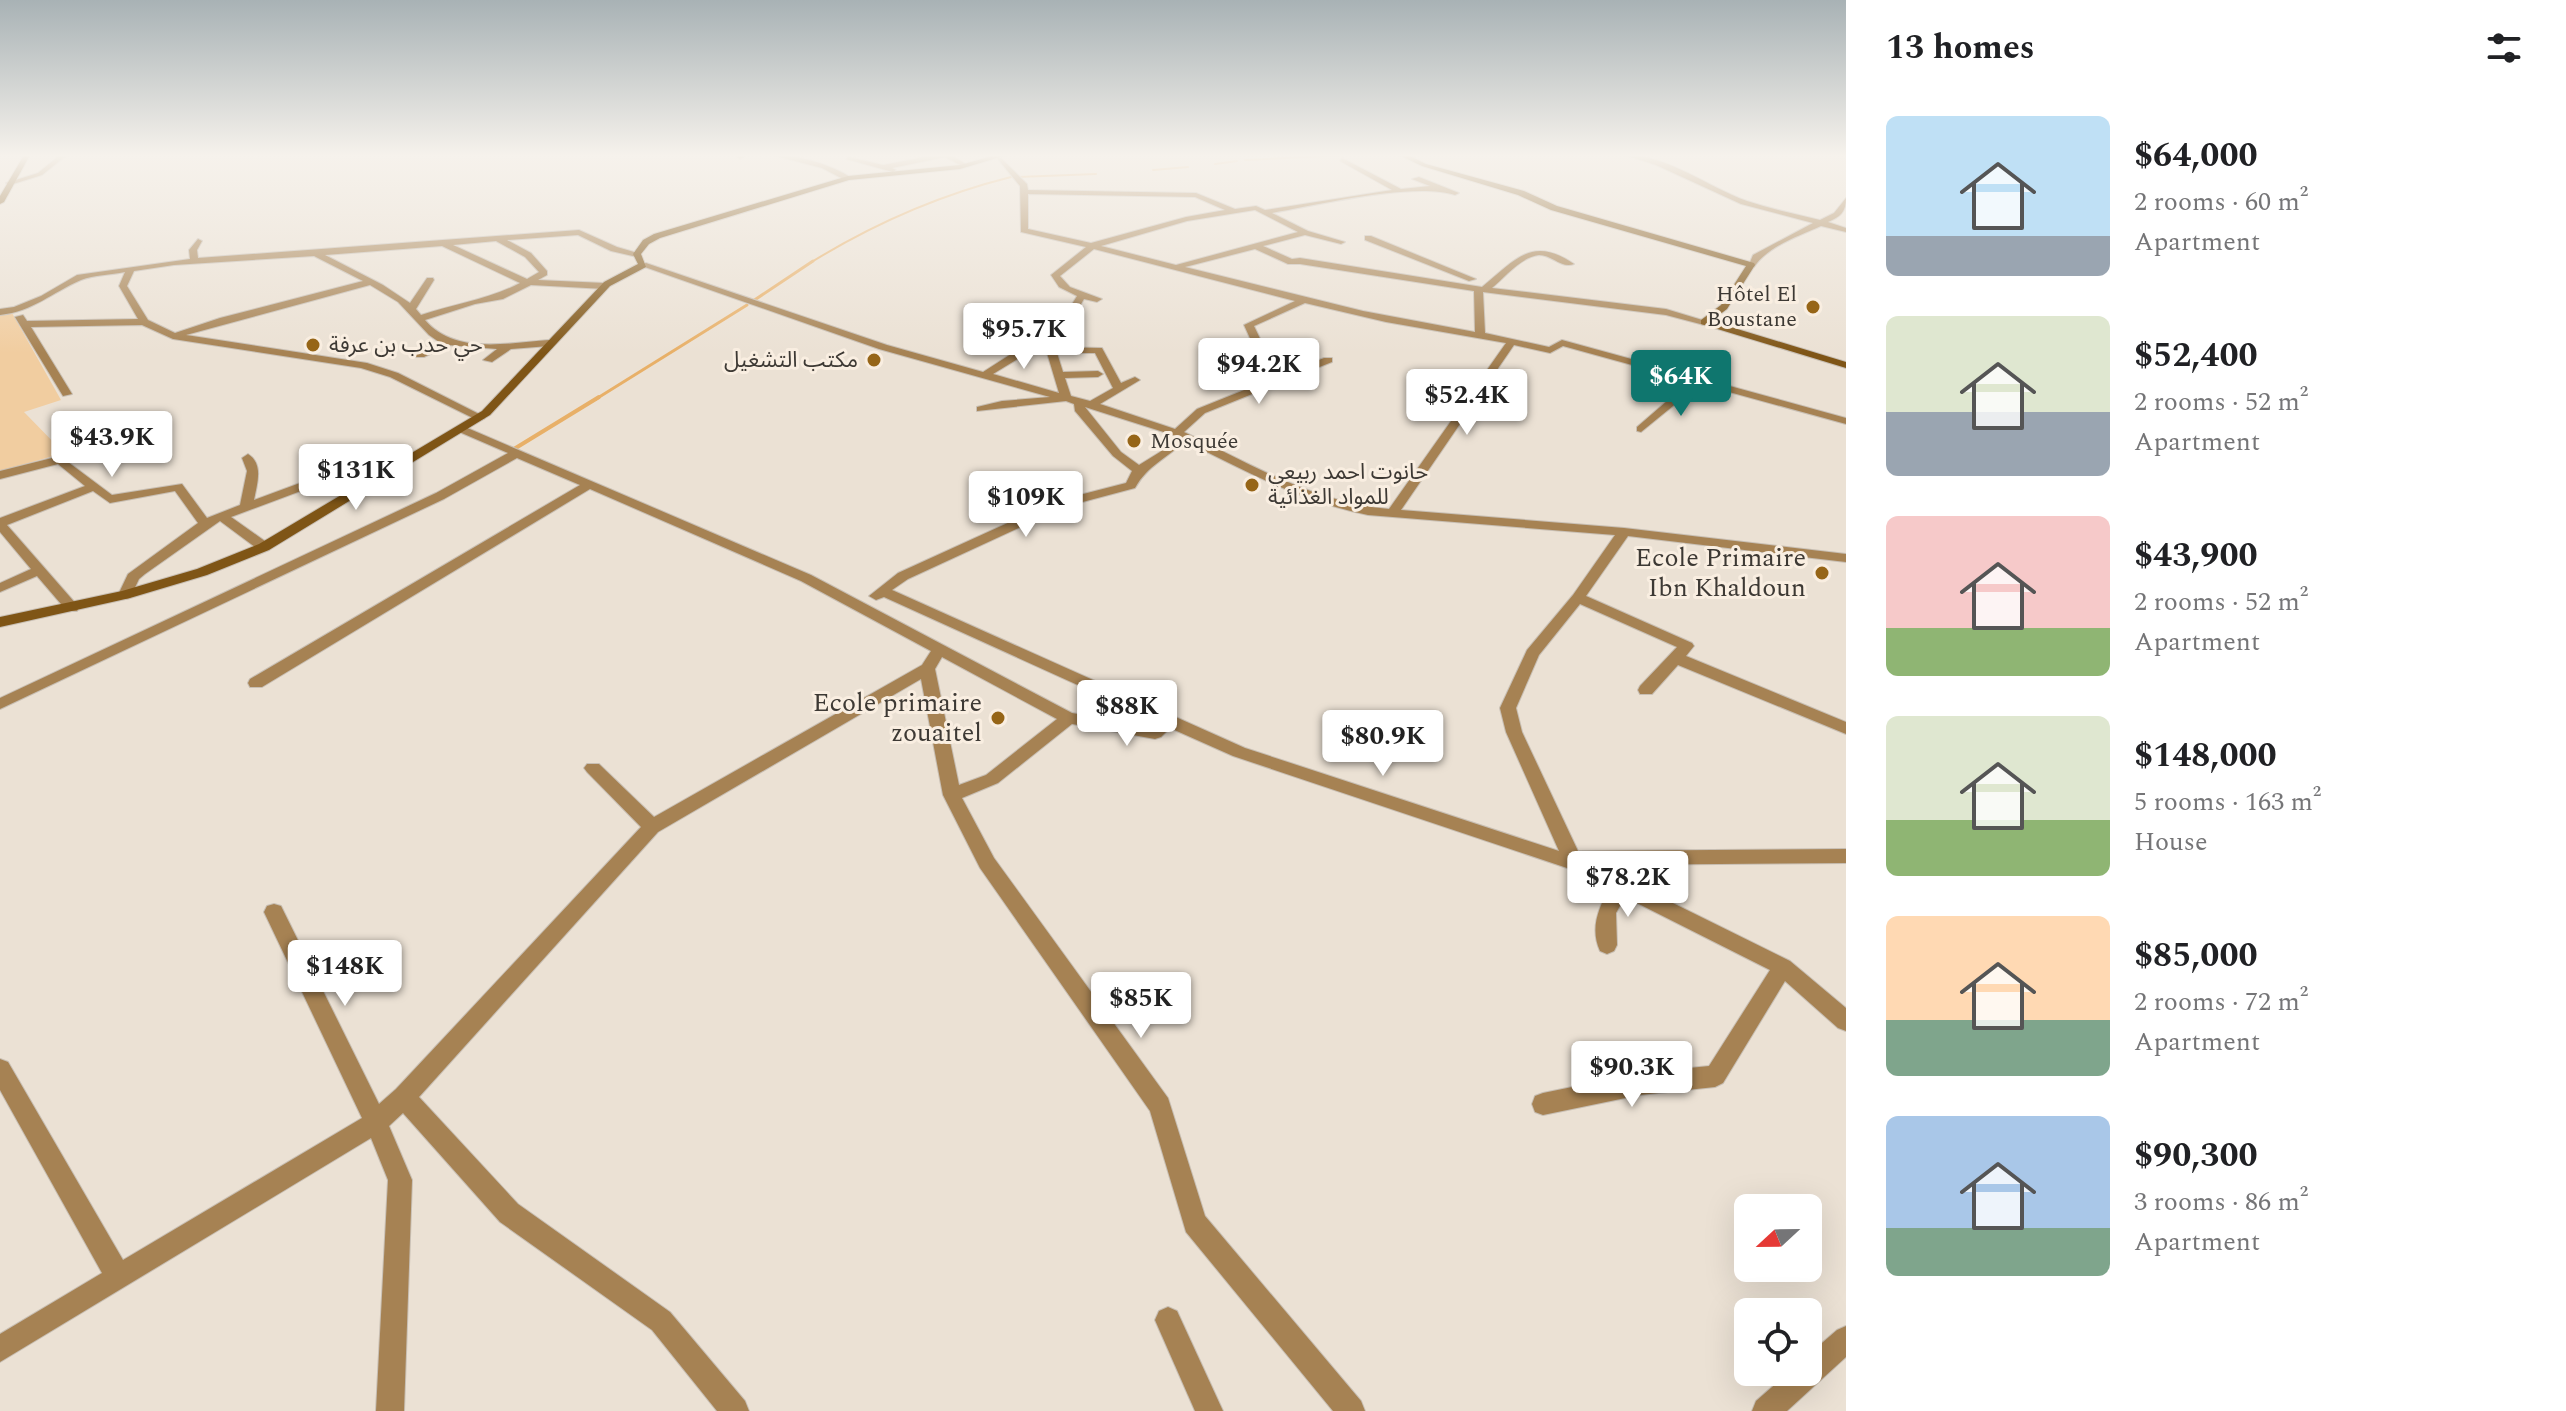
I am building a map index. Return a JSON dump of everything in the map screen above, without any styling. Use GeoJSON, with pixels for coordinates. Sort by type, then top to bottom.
{"type":"FeatureCollection","features":[{"type":"Feature","properties":{"kind":"street"},"geometry":{"type":"LineString","coordinates":[[0,622],[125,595],[202,572],[264,547],[479,418],[499,402],[549,343],[605,286],[640,260],[646,242],[707,221]]}},
{"type":"Feature","properties":{"kind":"street"},"geometry":{"type":"LineString","coordinates":[[1024,221],[1024,230],[1179,266],[1304,300],[1366,315],[1480,333],[1550,350],[1562,343],[1846,421]]}},
{"type":"Feature","properties":{"kind":"street"},"geometry":{"type":"LineString","coordinates":[[1097,299],[1058,283],[1055,275],[1094,245],[1179,221]]}},
{"type":"Feature","properties":{"kind":"street"},"geometry":{"type":"LineString","coordinates":[[1281,221],[1305,233],[1341,242]]}},
{"type":"Feature","properties":{"kind":"street"},"geometry":{"type":"LineString","coordinates":[[1599,221],[1751,265]]}},
{"type":"Feature","properties":{"kind":"street"},"geometry":{"type":"LineString","coordinates":[[1810,221],[1846,230]]}},
{"type":"Feature","properties":{"kind":"street"},"geometry":{"type":"LineString","coordinates":[[1704,322],[1724,307],[1756,257],[1822,221]]}},
{"type":"Feature","properties":{"kind":"street"},"geometry":{"type":"LineString","coordinates":[[535,224],[537,235]]}},
{"type":"Feature","properties":{"kind":"street"},"geometry":{"type":"LineString","coordinates":[[0,312],[16,310],[44,298],[75,279],[194,260],[584,232],[640,260],[883,347],[1086,403],[1180,434],[1315,498],[1368,511],[1624,532],[1846,558]]}},
{"type":"Feature","properties":{"kind":"street"},"geometry":{"type":"LineString","coordinates":[[1179,266],[1305,233]]}},
{"type":"Feature","properties":{"kind":"street"},"geometry":{"type":"LineString","coordinates":[[420,318],[474,301],[500,297],[544,271],[528,255],[496,238]]}},
{"type":"Feature","properties":{"kind":"street"},"geometry":{"type":"LineString","coordinates":[[1368,238],[1484,287]]}},
{"type":"Feature","properties":{"kind":"street"},"geometry":{"type":"LineString","coordinates":[[194,260],[193,250],[198,241]]}},
{"type":"Feature","properties":{"kind":"street"},"geometry":{"type":"LineString","coordinates":[[442,242],[530,282],[605,286]]}},
{"type":"Feature","properties":{"kind":"street"},"geometry":{"type":"LineString","coordinates":[[1253,245],[1291,262],[1666,312],[1846,365]]}},
{"type":"Feature","properties":{"kind":"street"},"geometry":{"type":"LineString","coordinates":[[1480,333],[1484,287],[1525,256],[1543,252],[1570,264]]}},
{"type":"Feature","properties":{"kind":"street"},"geometry":{"type":"LineString","coordinates":[[315,253],[371,282],[411,309],[425,329],[446,342],[549,343]]}},
{"type":"Feature","properties":{"kind":"street"},"geometry":{"type":"LineString","coordinates":[[130,270],[123,286],[144,322]]}},
{"type":"Feature","properties":{"kind":"street"},"geometry":{"type":"LineString","coordinates":[[411,309],[430,280]]}},
{"type":"Feature","properties":{"kind":"street"},"geometry":{"type":"LineString","coordinates":[[173,336],[371,282]]}},
{"type":"Feature","properties":{"kind":"street"},"geometry":{"type":"LineString","coordinates":[[983,376],[1065,324],[1082,295]]}},
{"type":"Feature","properties":{"kind":"street"},"geometry":{"type":"LineString","coordinates":[[1275,381],[1249,325],[1304,300]]}},
{"type":"Feature","properties":{"kind":"street"},"geometry":{"type":"LineString","coordinates":[[16,310],[67,394]]}},
{"type":"Feature","properties":{"kind":"street"},"geometry":{"type":"LineString","coordinates":[[24,324],[144,322],[173,336],[363,365],[394,375],[479,418]]}},
{"type":"Feature","properties":{"kind":"street"},"geometry":{"type":"LineString","coordinates":[[1047,337],[1066,398]]}},
{"type":"Feature","properties":{"kind":"street"},"geometry":{"type":"LineString","coordinates":[[1393,513],[1512,341]]}},
{"type":"Feature","properties":{"kind":"street"},"geometry":{"type":"LineString","coordinates":[[420,355],[446,342]]}},
{"type":"Feature","properties":{"kind":"street"},"geometry":{"type":"LineString","coordinates":[[488,360],[510,345]]}},
{"type":"Feature","properties":{"kind":"street"},"geometry":{"type":"LineString","coordinates":[[1052,350],[1098,350],[1119,389]]}},
{"type":"Feature","properties":{"kind":"street"},"geometry":{"type":"LineString","coordinates":[[862,606],[903,576],[1060,504],[1131,485],[1138,470],[1164,455],[1201,411],[1328,360]]}},
{"type":"Feature","properties":{"kind":"street"},"geometry":{"type":"LineString","coordinates":[[1059,375],[1098,374]]}},
{"type":"Feature","properties":{"kind":"street"},"geometry":{"type":"LineString","coordinates":[[1135,380],[1079,409],[1117,454],[1138,470]]}},
{"type":"Feature","properties":{"kind":"street"},"geometry":{"type":"LineString","coordinates":[[1641,429],[1698,380]]}},
{"type":"Feature","properties":{"kind":"street"},"geometry":{"type":"LineString","coordinates":[[981,409],[1003,402],[1042,402],[1066,398]]}},
{"type":"Feature","properties":{"kind":"street"},"geometry":{"type":"LineString","coordinates":[[461,429],[806,578],[862,606],[933,660],[1069,718],[1155,733],[1167,721]]}},
{"type":"Feature","properties":{"kind":"street"},"geometry":{"type":"LineString","coordinates":[[0,704],[440,496],[515,454]]}},
{"type":"Feature","properties":{"kind":"street"},"geometry":{"type":"LineString","coordinates":[[246,507],[253,471],[248,458]]}},
{"type":"Feature","properties":{"kind":"street"},"geometry":{"type":"LineString","coordinates":[[0,475],[60,460],[106,498],[116,500],[181,488],[205,524]]}},
{"type":"Feature","properties":{"kind":"street"},"geometry":{"type":"LineString","coordinates":[[125,595],[133,577],[205,524],[221,516],[354,467],[365,465],[389,471]]}},
{"type":"Feature","properties":{"kind":"street"},"geometry":{"type":"LineString","coordinates":[[256,683],[589,485]]}},
{"type":"Feature","properties":{"kind":"street"},"geometry":{"type":"LineString","coordinates":[[72,608],[0,524],[93,487]]}},
{"type":"Feature","properties":{"kind":"street"},"geometry":{"type":"LineString","coordinates":[[221,516],[264,547]]}},
{"type":"Feature","properties":{"kind":"street"},"geometry":{"type":"LineString","coordinates":[[1574,860],[1514,732],[1508,708],[1532,653],[1578,598],[1624,532]]}},
{"type":"Feature","properties":{"kind":"street"},"geometry":{"type":"LineString","coordinates":[[0,588],[39,570]]}},
{"type":"Feature","properties":{"kind":"street"},"geometry":{"type":"LineString","coordinates":[[882,591],[1239,752],[1574,860],[1783,967],[1846,1021]]}},
{"type":"Feature","properties":{"kind":"street"},"geometry":{"type":"LineString","coordinates":[[1578,598],[1687,646],[1646,690]]}},
{"type":"Feature","properties":{"kind":"street"},"geometry":{"type":"LineString","coordinates":[[1676,658],[1846,728]]}},
{"type":"Feature","properties":{"kind":"street"},"geometry":{"type":"LineString","coordinates":[[933,660],[952,795],[987,863],[1160,1106],[1195,1223],[1351,1411]]}},
{"type":"Feature","properties":{"kind":"street"},"geometry":{"type":"LineString","coordinates":[[0,1349],[376,1122],[404,1097],[652,827],[933,660]]}},
{"type":"Feature","properties":{"kind":"street"},"geometry":{"type":"LineString","coordinates":[[952,795],[992,779],[1069,718]]}},
{"type":"Feature","properties":{"kind":"street"},"geometry":{"type":"LineString","coordinates":[[593,768],[652,827]]}},
{"type":"Feature","properties":{"kind":"street"},"geometry":{"type":"LineString","coordinates":[[1574,860],[1846,856]]}},
{"type":"Feature","properties":{"kind":"street"},"geometry":{"type":"LineString","coordinates":[[1607,945],[1606,913],[1621,886]]}},
{"type":"Feature","properties":{"kind":"street"},"geometry":{"type":"LineString","coordinates":[[274,912],[376,1122],[400,1180],[390,1411]]}},
{"type":"Feature","properties":{"kind":"street"},"geometry":{"type":"LineString","coordinates":[[1543,1104],[1640,1084],[1715,1076],[1783,967]]}},
{"type":"Feature","properties":{"kind":"street"},"geometry":{"type":"LineString","coordinates":[[0,1069],[118,1277]]}},
{"type":"Feature","properties":{"kind":"street"},"geometry":{"type":"LineString","coordinates":[[404,1097],[509,1213],[661,1321],[735,1411]]}},
{"type":"Feature","properties":{"kind":"street"},"geometry":{"type":"LineString","coordinates":[[1168,1320],[1209,1411]]}},
{"type":"Feature","properties":{"kind":"street"},"geometry":{"type":"LineString","coordinates":[[1766,1411],[1846,1339]]}},
{"type":"Feature","properties":{"kind":"shaded area"},"geometry":{"type":"Polygon","coordinates":[[[12,313],[61,400],[24,412],[64,453],[0,471],[0,315],[12,313]]]}},
{"type":"Feature","properties":{"kind":"waterway"},"geometry":{"type":"LineString","coordinates":[[810,263],[889,221]]}},
{"type":"Feature","properties":{"kind":"waterway"},"geometry":{"type":"LineString","coordinates":[[753,301],[810,263]]}},
{"type":"Feature","properties":{"kind":"waterway"},"geometry":{"type":"LineString","coordinates":[[596,399],[747,305]]}},
{"type":"Feature","properties":{"kind":"waterway"},"geometry":{"type":"LineString","coordinates":[[514,449],[599,397]]}},
{"type":"Feature","properties":{"kind":"place","name":"Hôtel El Boustane"},"geometry":{"type":"Point","coordinates":[1813,307]}},
{"type":"Feature","properties":{"kind":"place","name":"حي حدب بن عرفة"},"geometry":{"type":"Point","coordinates":[313,345]}},
{"type":"Feature","properties":{"kind":"place","name":"مكتب التشغيل"},"geometry":{"type":"Point","coordinates":[874,360]}},
{"type":"Feature","properties":{"kind":"place","name":"Mosquée"},"geometry":{"type":"Point","coordinates":[1134,441]}},
{"type":"Feature","properties":{"kind":"place","name":"حانوت احمد ربيعي للمواد الغذائية"},"geometry":{"type":"Point","coordinates":[1252,485]}},
{"type":"Feature","properties":{"kind":"place","name":"Ecole Primaire Ibn Khaldoun"},"geometry":{"type":"Point","coordinates":[1822,573]}},
{"type":"Feature","properties":{"kind":"place","name":"Ecole primaire zouaitel"},"geometry":{"type":"Point","coordinates":[998,718]}}]}
